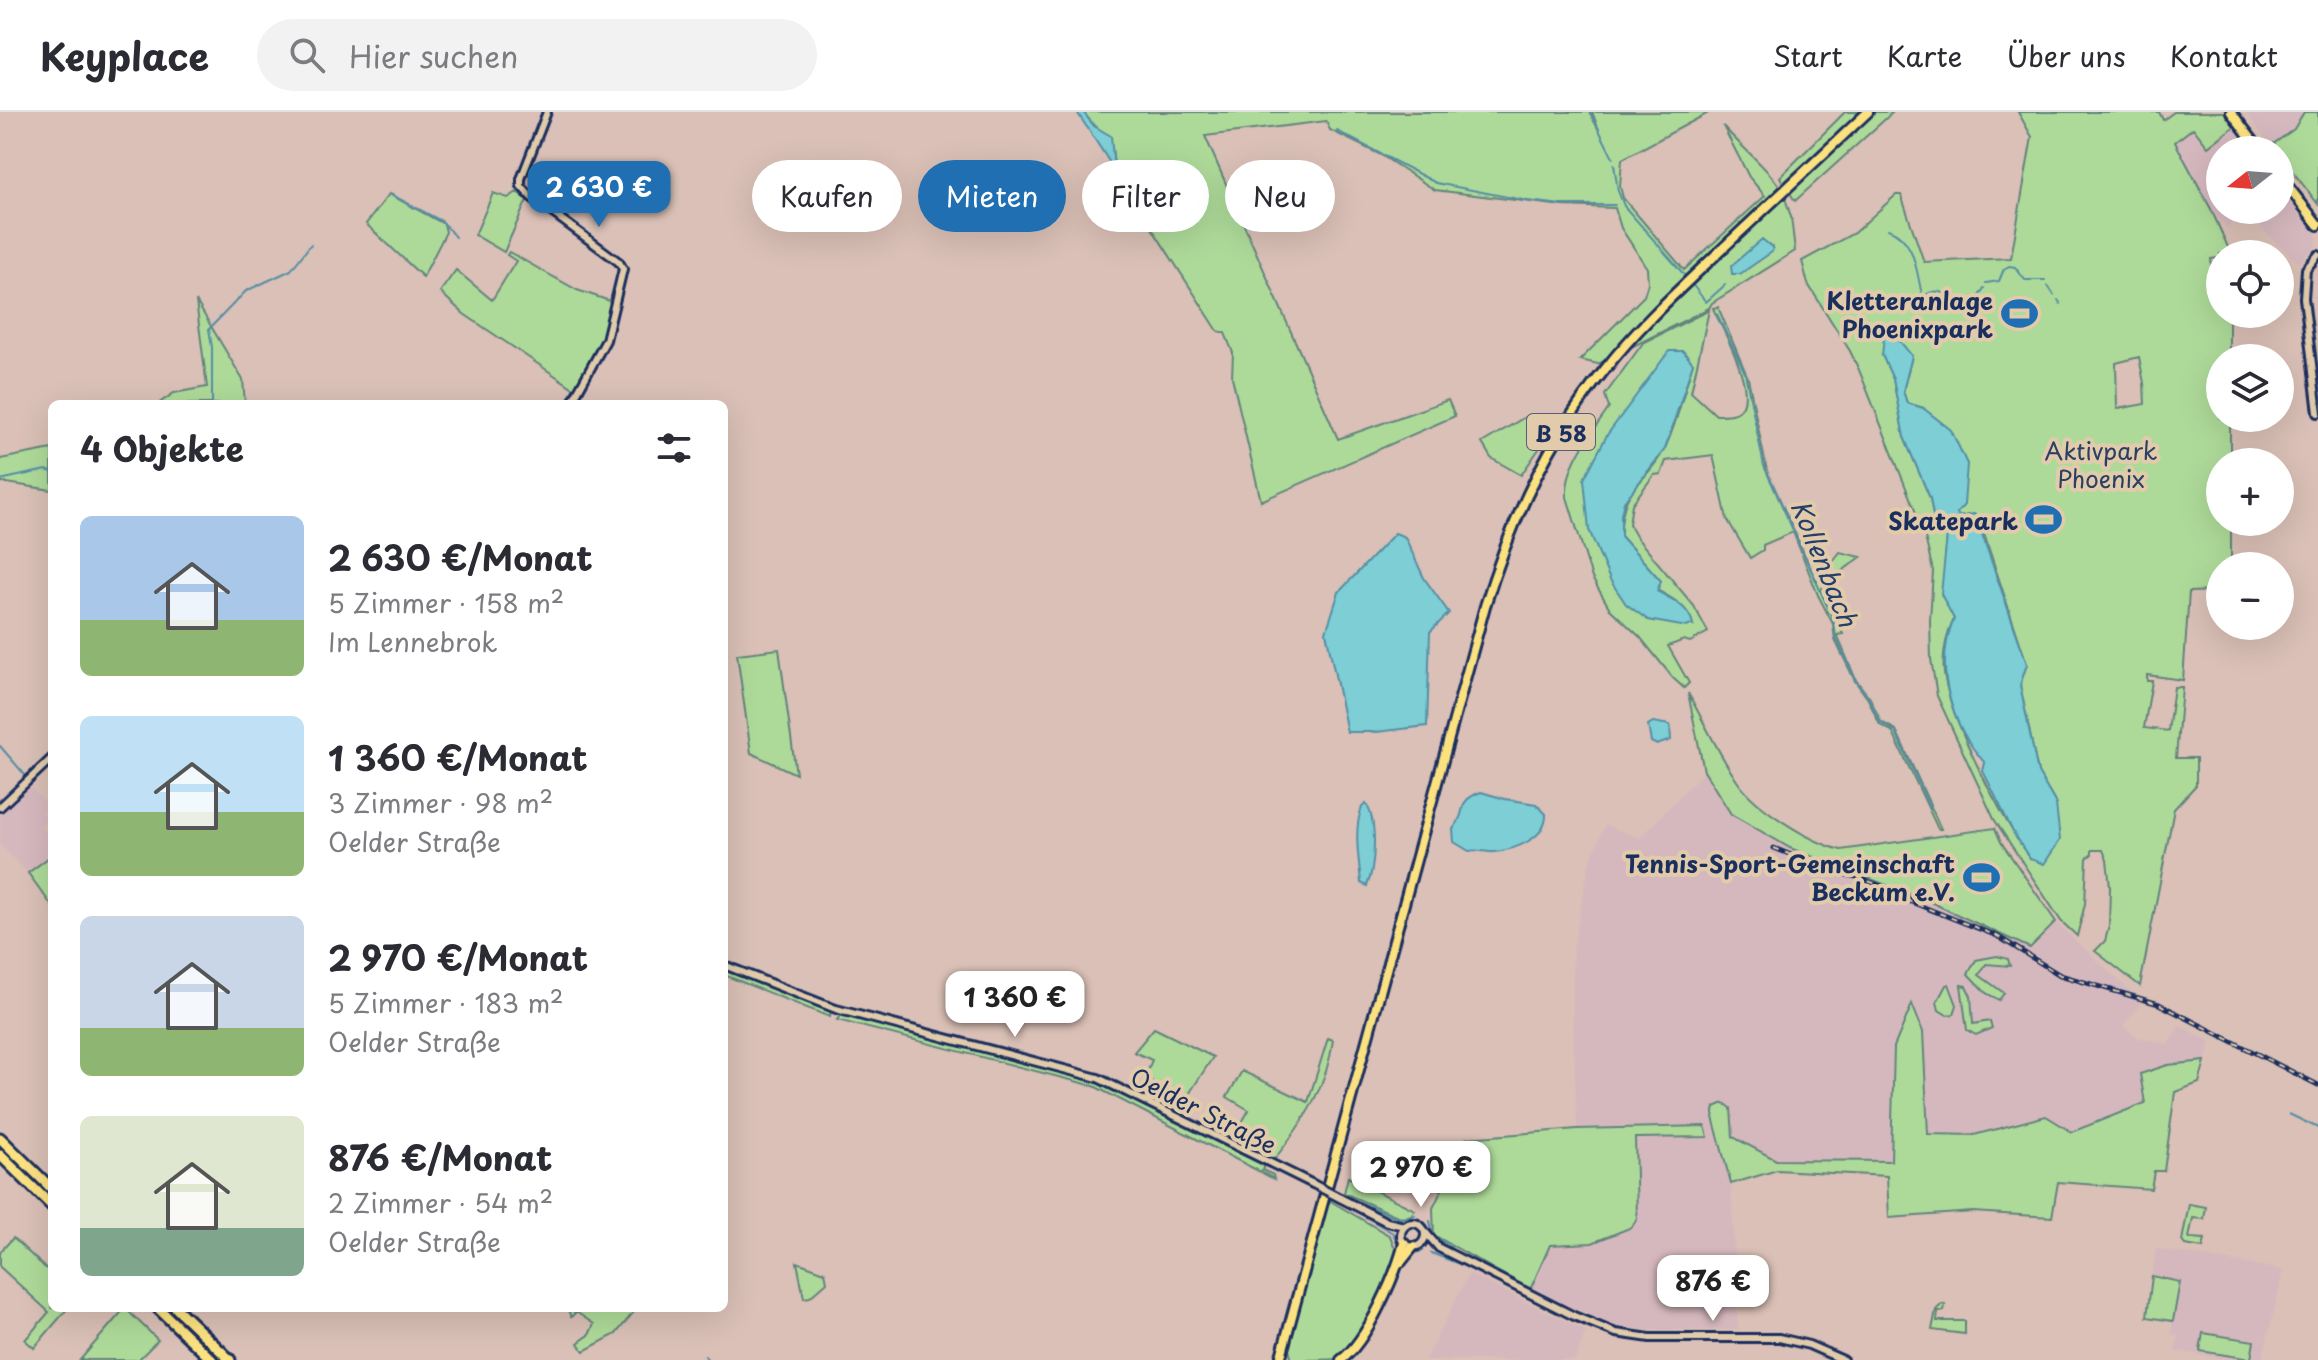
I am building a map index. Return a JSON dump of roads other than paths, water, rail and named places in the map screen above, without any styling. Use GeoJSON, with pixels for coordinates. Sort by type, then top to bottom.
{"type":"FeatureCollection","features":[{"type":"Feature","properties":{"kind":"highway"},"geometry":{"type":"LineString","coordinates":[[0,1138],[48,1185]]}},
{"type":"Feature","properties":{"kind":"highway"},"geometry":{"type":"LineString","coordinates":[[0,1155],[48,1202]]}},
{"type":"Feature","properties":{"kind":"highway"},"geometry":{"type":"LineString","coordinates":[[162,1312],[212,1360]]}},
{"type":"Feature","properties":{"kind":"highway"},"geometry":{"type":"LineString","coordinates":[[180,1312],[230,1360]]}},
{"type":"Feature","properties":{"kind":"main road","name":"B 58"},"geometry":{"type":"LineString","coordinates":[[1280,1360],[1491,584],[1516,518],[1536,476],[1578,405],[1605,369],[1682,286],[1868,112]]}},
{"type":"Feature","properties":{"kind":"main road"},"geometry":{"type":"LineString","coordinates":[[2231,112],[2249,136]]}},
{"type":"Feature","properties":{"kind":"main road"},"geometry":{"type":"LineString","coordinates":[[2294,194],[2318,225]]}},
{"type":"Feature","properties":{"kind":"main road"},"geometry":{"type":"LineString","coordinates":[[1398,1266],[1402,1240]]}},
{"type":"Feature","properties":{"kind":"main road"},"geometry":{"type":"LineString","coordinates":[[1341,1360],[1363,1335],[1398,1266],[1416,1247]]}},
{"type":"Feature","properties":{"kind":"street"},"geometry":{"type":"LineString","coordinates":[[547,112],[521,186],[531,197],[619,262],[623,269],[602,350],[573,400]]}},
{"type":"Feature","properties":{"kind":"street"},"geometry":{"type":"LineString","coordinates":[[2318,255],[2306,269],[2304,298],[2318,413]]}},
{"type":"Feature","properties":{"kind":"street"},"geometry":{"type":"LineString","coordinates":[[0,807],[48,762]]}},
{"type":"Feature","properties":{"kind":"street","name":"Oelder Straße"},"geometry":{"type":"LineString","coordinates":[[728,967],[836,1009],[1098,1078],[1387,1222],[1404,1226]]}},
{"type":"Feature","properties":{"kind":"street","name":"Oelder Straße"},"geometry":{"type":"LineString","coordinates":[[1387,1222],[1402,1240]]}},
{"type":"Feature","properties":{"kind":"street"},"geometry":{"type":"LineString","coordinates":[[1439,1248],[1416,1247],[1402,1240],[1404,1226],[1417,1223],[1439,1248],[1606,1330],[1650,1338],[1779,1338],[1809,1345],[1843,1360]]}},
{"type":"Feature","properties":{"kind":"street"},"geometry":{"type":"LineString","coordinates":[[1416,1247],[1424,1241],[1426,1233]]}},
{"type":"Feature","properties":{"kind":"water"},"geometry":{"type":"Polygon","coordinates":[[[1077,112],[1083,112],[1094,126],[1111,136],[1113,160],[1108,160],[1077,112]]]}},
{"type":"Feature","properties":{"kind":"water"},"geometry":{"type":"Polygon","coordinates":[[[1762,239],[1773,248],[1772,252],[1740,274],[1732,274],[1731,266],[1762,239]]]}},
{"type":"Feature","properties":{"kind":"water"},"geometry":{"type":"Polygon","coordinates":[[[1888,333],[1899,340],[1912,356],[1903,391],[1907,403],[1923,408],[1951,430],[1967,464],[1964,505],[1957,513],[1959,517],[1975,514],[2027,664],[2020,685],[2038,773],[2056,804],[2060,840],[2044,864],[2030,859],[2015,836],[1983,771],[1985,763],[1963,732],[1949,695],[1945,657],[1954,619],[1941,594],[1948,526],[1934,521],[1930,498],[1904,437],[1893,379],[1882,355],[1884,337],[1888,333]]]}},
{"type":"Feature","properties":{"kind":"water"},"geometry":{"type":"Polygon","coordinates":[[[1669,351],[1683,351],[1693,363],[1665,449],[1624,502],[1621,536],[1661,581],[1657,591],[1688,613],[1693,624],[1687,627],[1648,620],[1626,604],[1610,580],[1589,530],[1584,479],[1607,435],[1669,351]]]}},
{"type":"Feature","properties":{"kind":"water"},"geometry":{"type":"Polygon","coordinates":[[[1395,533],[1405,537],[1424,578],[1449,613],[1430,632],[1427,726],[1347,732],[1326,632],[1339,592],[1395,533]]]}},
{"type":"Feature","properties":{"kind":"water"},"geometry":{"type":"Polygon","coordinates":[[[1653,722],[1670,725],[1671,740],[1657,745],[1651,742],[1648,725],[1653,722]]]}},
{"type":"Feature","properties":{"kind":"water"},"geometry":{"type":"Polygon","coordinates":[[[1481,792],[1536,804],[1546,814],[1541,830],[1520,845],[1494,852],[1469,851],[1454,842],[1453,829],[1464,803],[1481,792]]]}},
{"type":"Feature","properties":{"kind":"water"},"geometry":{"type":"Polygon","coordinates":[[[1366,804],[1372,821],[1374,845],[1367,886],[1361,883],[1357,835],[1359,816],[1366,804]]]}},
{"type":"Feature","properties":{"kind":"waterway","name":"Kollenbach"},"geometry":{"type":"LineString","coordinates":[[1590,112],[1613,158]]}},
{"type":"Feature","properties":{"kind":"waterway"},"geometry":{"type":"LineString","coordinates":[[1337,131],[1436,183],[1528,201],[1562,205],[1615,205]]}},
{"type":"Feature","properties":{"kind":"waterway","name":"Kollenbach"},"geometry":{"type":"LineString","coordinates":[[1614,164],[1624,206],[1687,278]]}},
{"type":"Feature","properties":{"kind":"waterway"},"geometry":{"type":"LineString","coordinates":[[390,194],[443,222],[455,237]]}},
{"type":"Feature","properties":{"kind":"waterway"},"geometry":{"type":"LineString","coordinates":[[1888,229],[1909,247],[1922,295]]}},
{"type":"Feature","properties":{"kind":"waterway"},"geometry":{"type":"LineString","coordinates":[[212,400],[209,329],[246,291],[291,270],[311,244]]}},
{"type":"Feature","properties":{"kind":"waterway"},"geometry":{"type":"LineString","coordinates":[[1986,283],[1999,281],[2004,269],[2009,266],[2015,267],[2025,280],[2045,280]]}},
{"type":"Feature","properties":{"kind":"waterway","name":"Kollenbach"},"geometry":{"type":"LineString","coordinates":[[1691,283],[1706,302],[1725,285]]}},
{"type":"Feature","properties":{"kind":"waterway"},"geometry":{"type":"LineString","coordinates":[[2048,286],[2054,295]]}},
{"type":"Feature","properties":{"kind":"waterway"},"geometry":{"type":"LineString","coordinates":[[1975,303],[1984,288]]}},
{"type":"Feature","properties":{"kind":"waterway"},"geometry":{"type":"LineString","coordinates":[[1898,302],[1906,307],[1932,292],[1952,297]]}},
{"type":"Feature","properties":{"kind":"waterway"},"geometry":{"type":"LineString","coordinates":[[2058,300],[2061,304]]}},
{"type":"Feature","properties":{"kind":"waterway","name":"Kollenbach"},"geometry":{"type":"LineString","coordinates":[[1717,314],[1745,373],[1764,466],[1834,621],[1836,638],[1855,680],[1869,698],[1881,723],[1895,731],[1931,810]]}},
{"type":"Feature","properties":{"kind":"waterway"},"geometry":{"type":"LineString","coordinates":[[0,480],[48,471]]}},
{"type":"Feature","properties":{"kind":"waterway"},"geometry":{"type":"LineString","coordinates":[[0,746],[25,775]]}},
{"type":"Feature","properties":{"kind":"waterway","name":"Kollenbach"},"geometry":{"type":"LineString","coordinates":[[2289,1114],[2318,1128]]}},
{"type":"Feature","properties":{"kind":"waterway"},"geometry":{"type":"LineString","coordinates":[[1345,1196],[1400,1219],[1415,1215]]}},
{"type":"Feature","properties":{"kind":"waterway"},"geometry":{"type":"LineString","coordinates":[[1350,1208],[1393,1233],[1398,1245]]}},
{"type":"Feature","properties":{"kind":"waterway"},"geometry":{"type":"LineString","coordinates":[[1430,1221],[1433,1236]]}},
{"type":"Feature","properties":{"kind":"waterway"},"geometry":{"type":"LineString","coordinates":[[1439,1239],[1455,1251],[1514,1280]]}},
{"type":"Feature","properties":{"kind":"waterway"},"geometry":{"type":"LineString","coordinates":[[1414,1253],[1423,1251]]}},
{"type":"Feature","properties":{"kind":"waterway"},"geometry":{"type":"LineString","coordinates":[[1431,1253],[1467,1267]]}},
{"type":"Feature","properties":{"kind":"waterway"},"geometry":{"type":"LineString","coordinates":[[705,1356],[708,1360]]}},
{"type":"Feature","properties":{"kind":"railway"},"geometry":{"type":"LineString","coordinates":[[1774,848],[1841,875]]}},
{"type":"Feature","properties":{"kind":"railway"},"geometry":{"type":"LineString","coordinates":[[1834,872],[1918,899]]}},
{"type":"Feature","properties":{"kind":"railway"},"geometry":{"type":"LineString","coordinates":[[1906,900],[1997,936],[2060,975],[2159,1004],[2318,1085]]}},
{"type":"Feature","properties":{"kind":"place","name":"Kletteranlage Phoenixpark"},"geometry":{"type":"Point","coordinates":[2019,314]}},
{"type":"Feature","properties":{"kind":"place","name":"Skatepark"},"geometry":{"type":"Point","coordinates":[2044,520]}},
{"type":"Feature","properties":{"kind":"place","name":"Tennis-Sport-Gemeinschaft Beckum e.V."},"geometry":{"type":"Point","coordinates":[1981,877]}},
{"type":"Feature","properties":{"kind":"park label","name":"Aktivpark Phoenix"},"geometry":{"type":"Point","coordinates":[2101,464]}}]}
